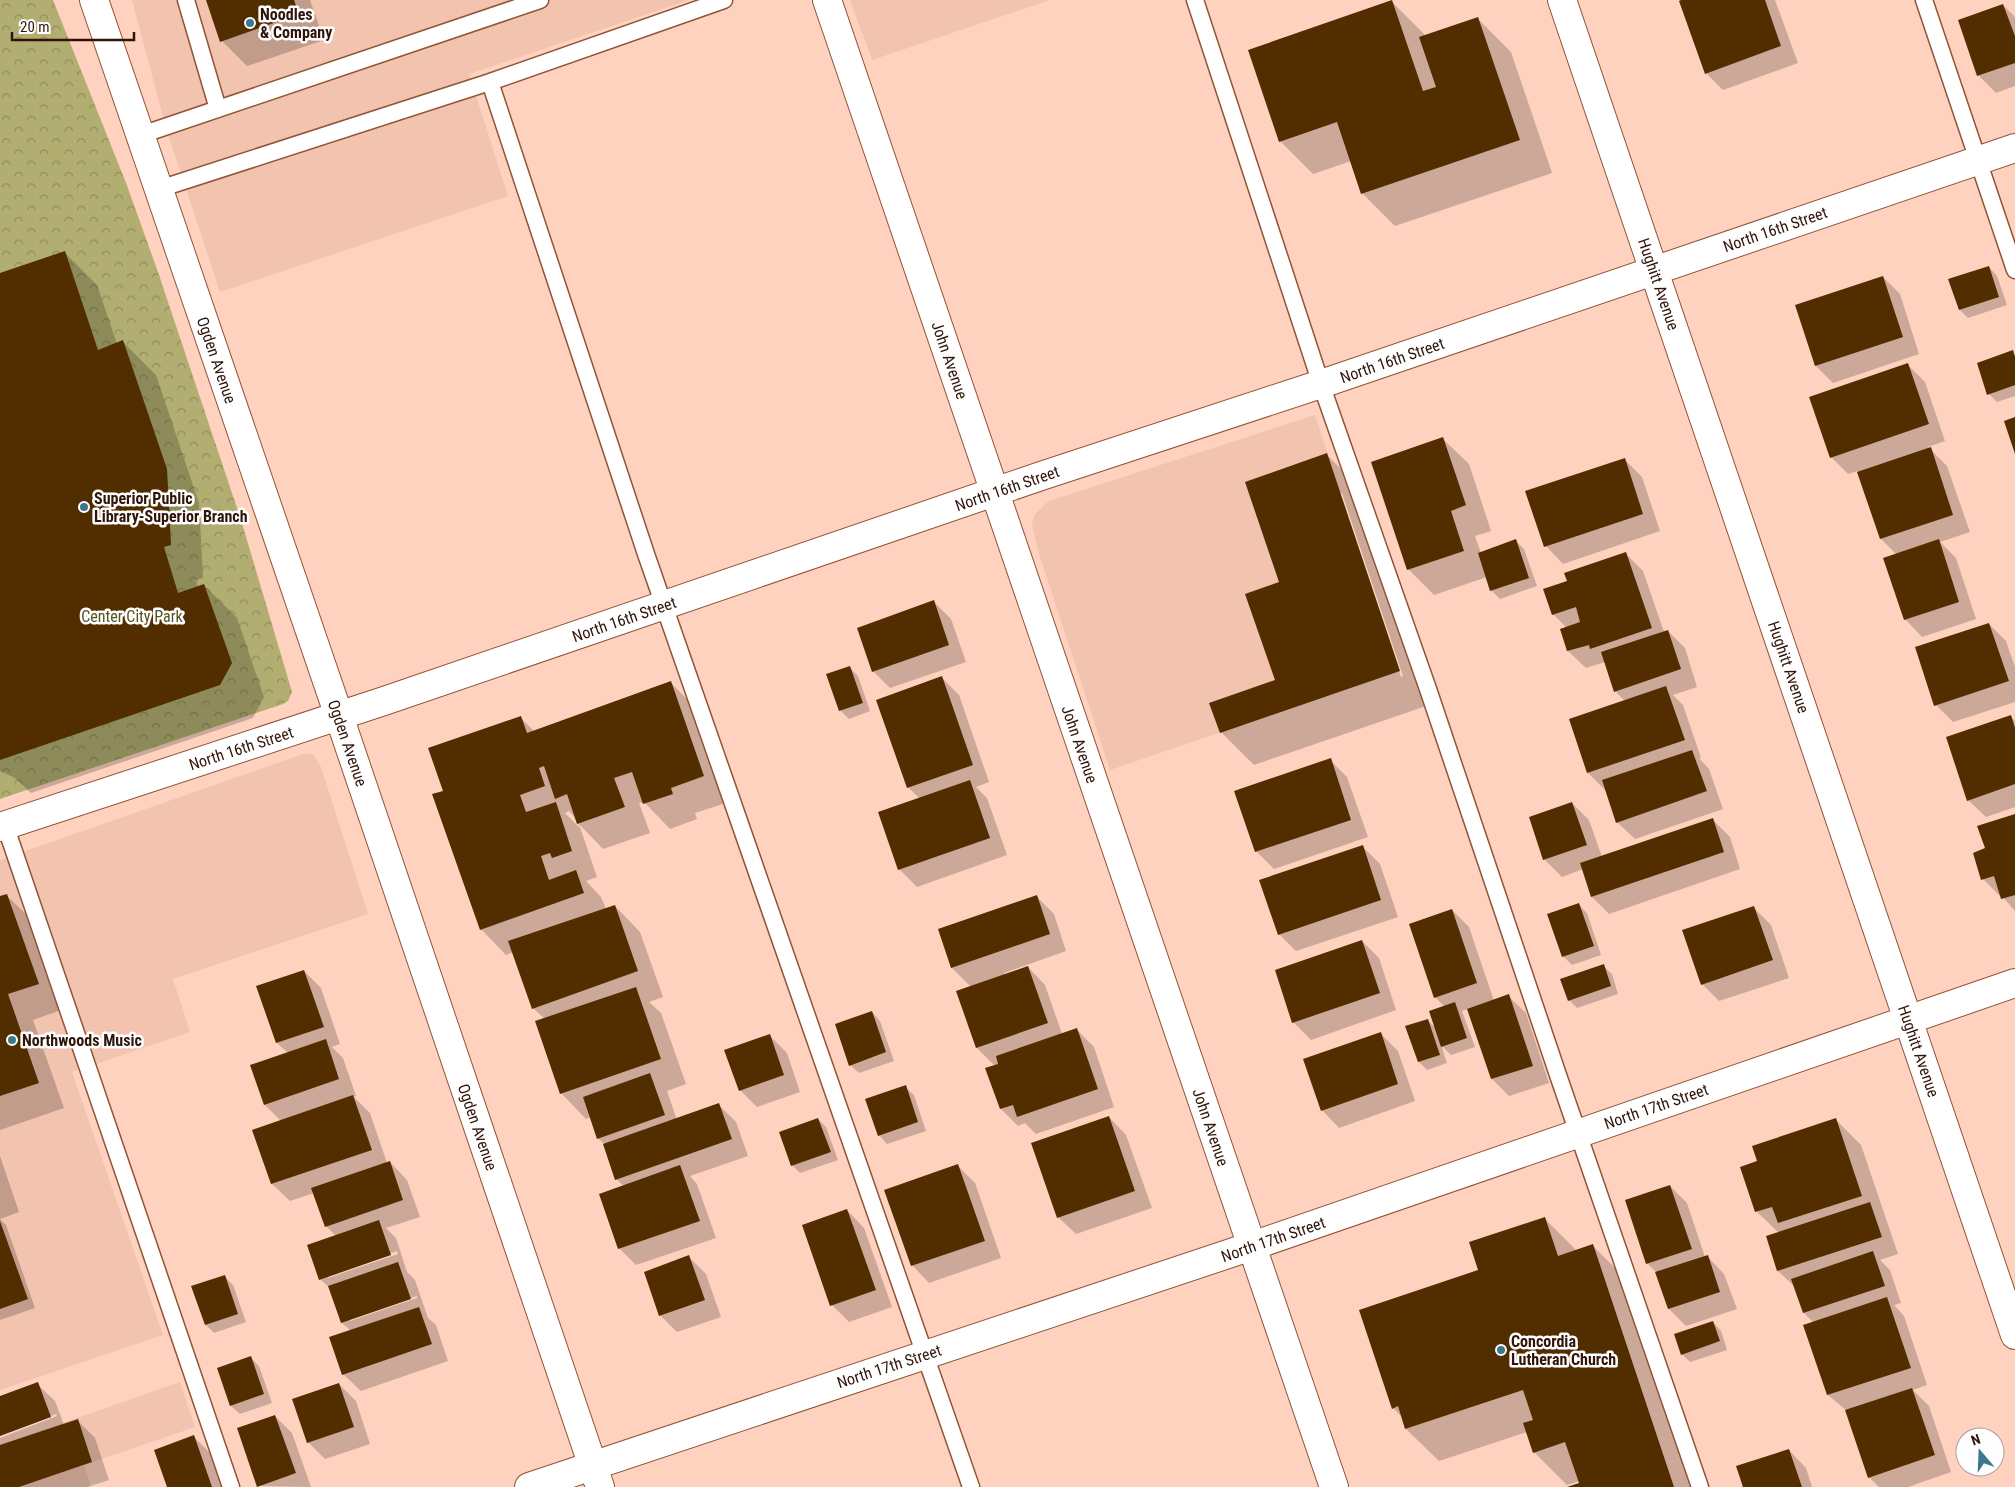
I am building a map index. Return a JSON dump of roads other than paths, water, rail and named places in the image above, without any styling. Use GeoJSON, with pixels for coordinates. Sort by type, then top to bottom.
{"type":"FeatureCollection","features":[{"type":"Feature","properties":{"kind":"street","name":"Ogden Avenue"},"geometry":{"type":"LineString","coordinates":[[94,0],[596,1476]]}},
{"type":"Feature","properties":{"kind":"street","name":"John Avenue"},"geometry":{"type":"LineString","coordinates":[[827,0],[1334,1487]]}},
{"type":"Feature","properties":{"kind":"street","name":"Hughitt Avenue"},"geometry":{"type":"LineString","coordinates":[[1562,0],[2015,1335]]}},
{"type":"Feature","properties":{"kind":"street","name":"North 16th Street"},"geometry":{"type":"LineString","coordinates":[[2,826],[339,716],[994,492],[1321,384],[2015,148]]}},
{"type":"Feature","properties":{"kind":"street","name":"North 17th Street"},"geometry":{"type":"LineString","coordinates":[[529,1487],[596,1476],[924,1355],[1252,1246],[2015,983]]}},
{"type":"Feature","properties":{"kind":"lane"},"geometry":{"type":"LineString","coordinates":[[186,0],[218,109]]}},
{"type":"Feature","properties":{"kind":"lane"},"geometry":{"type":"LineString","coordinates":[[141,135],[540,0]]}},
{"type":"Feature","properties":{"kind":"lane"},"geometry":{"type":"LineString","coordinates":[[159,188],[490,82],[724,0]]}},
{"type":"Feature","properties":{"kind":"lane"},"geometry":{"type":"LineString","coordinates":[[1195,0],[1321,384],[1428,689],[1700,1487]]}},
{"type":"Feature","properties":{"kind":"lane"},"geometry":{"type":"LineString","coordinates":[[1924,0],[2015,270]]}},
{"type":"Feature","properties":{"kind":"lane"},"geometry":{"type":"LineString","coordinates":[[490,82],[664,605],[971,1487]]}},
{"type":"Feature","properties":{"kind":"lane"},"geometry":{"type":"LineString","coordinates":[[2,826],[230,1487]]}},
{"type":"Feature","properties":{"kind":"place","name":"Noodles & Company"},"geometry":{"type":"Point","coordinates":[250,23]}},
{"type":"Feature","properties":{"kind":"place","name":"Superior Public Library-Superior Branch"},"geometry":{"type":"Point","coordinates":[84,507]}},
{"type":"Feature","properties":{"kind":"place","name":"Northwoods Music"},"geometry":{"type":"Point","coordinates":[12,1040]}},
{"type":"Feature","properties":{"kind":"place","name":"Concordia Lutheran Church"},"geometry":{"type":"Point","coordinates":[1501,1350]}},
{"type":"Feature","properties":{"kind":"park label","name":"Center City Park"},"geometry":{"type":"Point","coordinates":[132,616]}}]}
